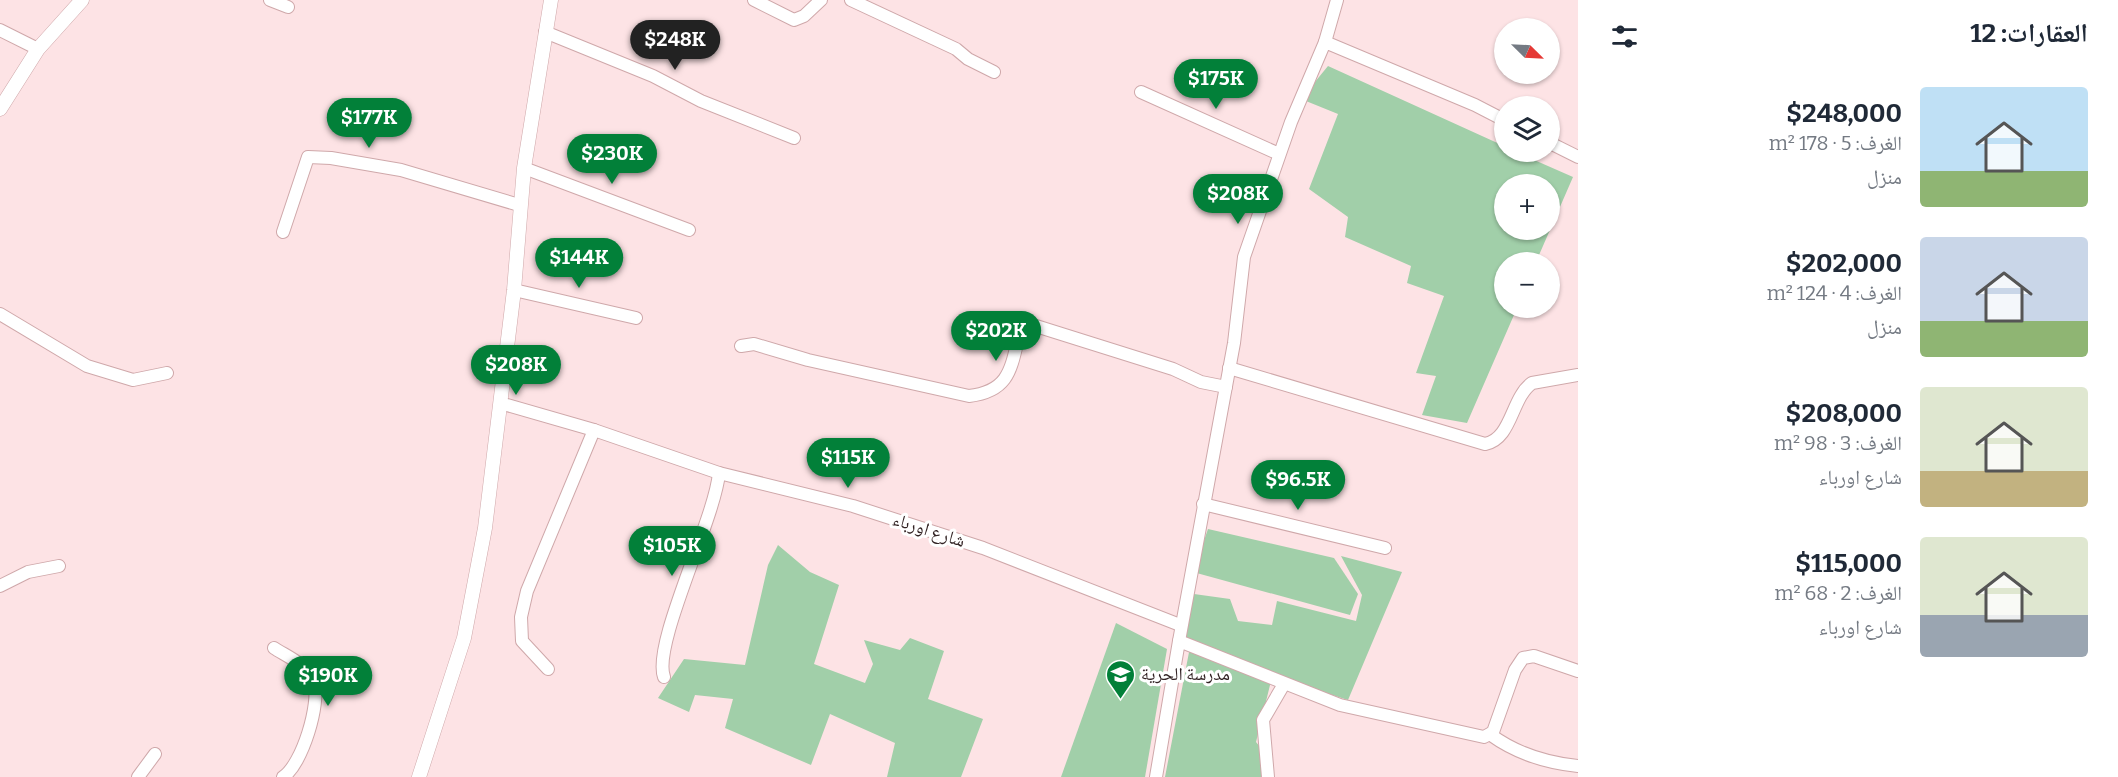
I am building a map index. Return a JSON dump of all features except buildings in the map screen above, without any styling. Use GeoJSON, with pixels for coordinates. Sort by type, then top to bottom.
{"type":"FeatureCollection","features":[{"type":"Feature","properties":{"kind":"street"},"geometry":{"type":"LineString","coordinates":[[0,109],[38,49],[82,0]]}},
{"type":"Feature","properties":{"kind":"street"},"geometry":{"type":"LineString","coordinates":[[270,0],[288,7]]}},
{"type":"Feature","properties":{"kind":"street"},"geometry":{"type":"LineString","coordinates":[[419,777],[464,638],[485,528],[514,290],[519,205],[551,0]]}},
{"type":"Feature","properties":{"kind":"street"},"geometry":{"type":"LineString","coordinates":[[754,0],[794,20],[804,16],[821,0]]}},
{"type":"Feature","properties":{"kind":"street"},"geometry":{"type":"LineString","coordinates":[[850,0],[956,49],[968,59],[994,72]]}},
{"type":"Feature","properties":{"kind":"street"},"geometry":{"type":"LineString","coordinates":[[1156,777],[1180,625],[1240,307],[1244,257],[1279,154],[1325,42],[1337,0]]}},
{"type":"Feature","properties":{"kind":"street"},"geometry":{"type":"LineString","coordinates":[[0,30],[38,49]]}},
{"type":"Feature","properties":{"kind":"street"},"geometry":{"type":"LineString","coordinates":[[545,32],[653,75],[701,101],[794,138]]}},
{"type":"Feature","properties":{"kind":"street"},"geometry":{"type":"LineString","coordinates":[[1325,42],[1494,115]]}},
{"type":"Feature","properties":{"kind":"street"},"geometry":{"type":"LineString","coordinates":[[1141,92],[1279,154]]}},
{"type":"Feature","properties":{"kind":"street"},"geometry":{"type":"LineString","coordinates":[[1560,147],[1578,157]]}},
{"type":"Feature","properties":{"kind":"street"},"geometry":{"type":"LineString","coordinates":[[283,232],[308,157],[331,158],[401,170],[519,205]]}},
{"type":"Feature","properties":{"kind":"street"},"geometry":{"type":"LineString","coordinates":[[524,168],[689,230]]}},
{"type":"Feature","properties":{"kind":"street"},"geometry":{"type":"LineString","coordinates":[[514,290],[636,318]]}},
{"type":"Feature","properties":{"kind":"street"},"geometry":{"type":"LineString","coordinates":[[0,314],[87,366],[133,380],[167,374]]}},
{"type":"Feature","properties":{"kind":"street"},"geometry":{"type":"LineString","coordinates":[[741,346],[754,344],[808,360],[969,396],[994,390],[1002,384],[1007,378],[1020,331],[1024,327],[1036,326],[1173,369],[1201,382],[1226,387]]}},
{"type":"Feature","properties":{"kind":"street"},"geometry":{"type":"LineString","coordinates":[[1229,368],[1485,444],[1491,443],[1502,434],[1519,395],[1526,387],[1532,383],[1578,375]]}},
{"type":"Feature","properties":{"kind":"street","name":"شارع اورباء"},"geometry":{"type":"LineString","coordinates":[[500,403],[594,430],[719,474],[853,506],[983,548],[1180,625]]}},
{"type":"Feature","properties":{"kind":"street"},"geometry":{"type":"LineString","coordinates":[[548,669],[522,641],[521,617],[527,591],[594,430]]}},
{"type":"Feature","properties":{"kind":"street"},"geometry":{"type":"LineString","coordinates":[[664,677],[663,663],[678,602],[712,509],[719,474]]}},
{"type":"Feature","properties":{"kind":"street"},"geometry":{"type":"LineString","coordinates":[[1203,504],[1385,548]]}},
{"type":"Feature","properties":{"kind":"street"},"geometry":{"type":"LineString","coordinates":[[0,586],[28,572],[59,566]]}},
{"type":"Feature","properties":{"kind":"street"},"geometry":{"type":"LineString","coordinates":[[1179,641],[1340,705],[1484,737],[1491,735]]}},
{"type":"Feature","properties":{"kind":"street"},"geometry":{"type":"LineString","coordinates":[[274,648],[302,665],[314,681],[313,716],[289,773],[283,777]]}},
{"type":"Feature","properties":{"kind":"street"},"geometry":{"type":"LineString","coordinates":[[1491,735],[1515,670],[1523,658],[1534,656],[1578,671]]}},
{"type":"Feature","properties":{"kind":"street"},"geometry":{"type":"LineString","coordinates":[[1268,777],[1263,720],[1284,684]]}},
{"type":"Feature","properties":{"kind":"street"},"geometry":{"type":"LineString","coordinates":[[1491,735],[1504,745],[1578,766]]}},
{"type":"Feature","properties":{"kind":"street"},"geometry":{"type":"LineString","coordinates":[[138,777],[155,754]]}},
{"type":"Feature","properties":{"kind":"green space"},"geometry":{"type":"Polygon","coordinates":[[[1328,66],[1494,141],[1494,162],[1539,162],[1573,177],[1560,207],[1560,174],[1494,174],[1494,240],[1546,240],[1540,252],[1494,252],[1494,318],[1513,318],[1467,423],[1422,415],[1436,376],[1416,373],[1444,296],[1407,283],[1411,266],[1345,237],[1348,217],[1309,189],[1338,114],[1301,99],[1328,66]]]}},
{"type":"Feature","properties":{"kind":"green space"},"geometry":{"type":"Polygon","coordinates":[[[1208,529],[1334,558],[1358,594],[1350,615],[1193,572],[1208,529]]]}},
{"type":"Feature","properties":{"kind":"green space"},"geometry":{"type":"Polygon","coordinates":[[[778,545],[810,572],[839,585],[814,664],[865,683],[873,664],[864,640],[900,650],[910,638],[944,651],[928,699],[983,719],[961,777],[887,777],[895,743],[830,714],[811,765],[725,728],[733,699],[695,695],[689,712],[658,698],[684,659],[745,665],[768,565],[778,545]]]}},
{"type":"Feature","properties":{"kind":"green space"},"geometry":{"type":"Polygon","coordinates":[[[1341,556],[1402,572],[1348,700],[1282,679],[1185,638],[1194,594],[1230,599],[1238,621],[1272,625],[1277,601],[1356,621],[1362,595],[1341,556]]]}},
{"type":"Feature","properties":{"kind":"green space"},"geometry":{"type":"Polygon","coordinates":[[[1116,623],[1167,649],[1145,777],[1061,777],[1116,623]]]}},
{"type":"Feature","properties":{"kind":"green space"},"geometry":{"type":"Polygon","coordinates":[[[1190,647],[1271,681],[1256,742],[1260,747],[1262,777],[1165,777],[1190,647]]]}},
{"type":"Feature","properties":{"kind":"place","name":"مدرسة الحرية"},"geometry":{"type":"Point","coordinates":[1120,700]}}]}
